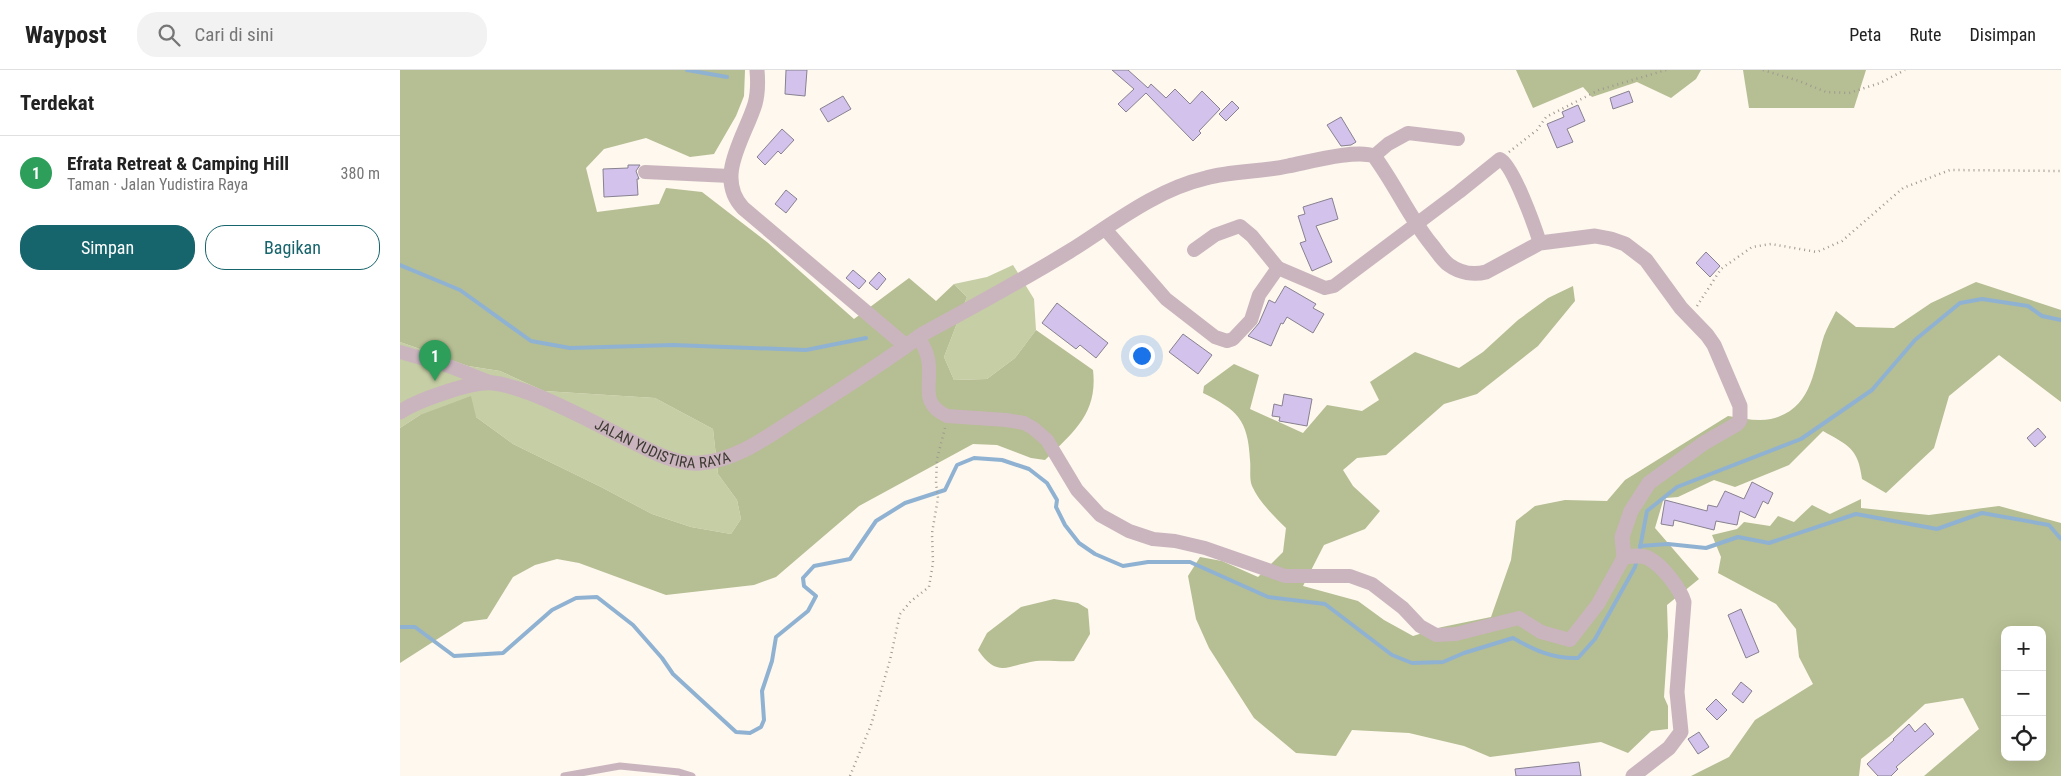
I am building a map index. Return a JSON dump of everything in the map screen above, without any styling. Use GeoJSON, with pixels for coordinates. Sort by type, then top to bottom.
{"type":"FeatureCollection","features":[{"type":"Feature","properties":{"kind":"street"},"geometry":{"type":"LineString","coordinates":[[758,70],[755,103],[731,167],[730,176],[733,195],[743,208],[926,350],[929,366],[927,392],[930,401],[939,412],[947,416],[1024,423],[1034,428],[1047,440],[1077,490],[1100,515],[1129,531],[1153,539],[1175,540],[1205,548],[1285,576],[1350,576],[1372,584],[1404,608],[1420,626],[1436,635],[1456,634],[1519,618],[1541,632],[1570,640],[1598,604],[1628,556],[1622,537],[1631,511],[1649,483],[1704,443],[1737,424],[1740,420],[1740,406],[1708,335],[1689,317],[1646,260],[1625,244],[1595,236],[1540,243],[1486,272],[1477,274],[1458,270],[1450,265],[1416,225],[1374,156],[1388,144],[1408,133],[1458,139]]}},
{"type":"Feature","properties":{"kind":"street","name":"JALAN YUDISTIRA RAYA"},"geometry":{"type":"LineString","coordinates":[[400,412],[430,398],[468,386],[492,382],[517,388],[559,404],[647,450],[684,464],[702,463],[726,458],[753,445],[853,383],[912,341],[999,293],[1154,197],[1206,177],[1272,170],[1358,154],[1367,153],[1374,156]]}},
{"type":"Feature","properties":{"kind":"street"},"geometry":{"type":"LineString","coordinates":[[1194,250],[1214,235],[1240,226],[1252,236],[1278,268],[1329,288],[1416,225],[1500,159],[1508,166],[1533,220],[1540,243]]}},
{"type":"Feature","properties":{"kind":"street"},"geometry":{"type":"LineString","coordinates":[[645,172],[730,176]]}},
{"type":"Feature","properties":{"kind":"street"},"geometry":{"type":"LineString","coordinates":[[1105,229],[1166,299],[1216,336],[1227,341],[1251,320],[1259,295],[1278,268]]}},
{"type":"Feature","properties":{"kind":"street"},"geometry":{"type":"LineString","coordinates":[[400,352],[446,365],[492,382]]}},
{"type":"Feature","properties":{"kind":"street"},"geometry":{"type":"LineString","coordinates":[[1628,556],[1648,558],[1674,581],[1681,591],[1684,602],[1677,692],[1681,732],[1669,748],[1633,776]]}},
{"type":"Feature","properties":{"kind":"lane"},"geometry":{"type":"LineString","coordinates":[[564,776],[620,766],[679,772],[692,776]]}},
{"type":"Feature","properties":{"kind":"path"},"geometry":{"type":"LineString","coordinates":[[1500,159],[1537,130],[1546,117],[1599,90],[1666,70]]}},
{"type":"Feature","properties":{"kind":"path"},"geometry":{"type":"LineString","coordinates":[[1763,70],[1799,80],[1826,92],[1849,93],[1880,83],[1905,70]]}},
{"type":"Feature","properties":{"kind":"path"},"geometry":{"type":"LineString","coordinates":[[1689,317],[1721,269],[1752,247],[1770,244],[1817,252],[1842,241],[1903,188],[1930,177],[1950,170],[2061,171]]}},
{"type":"Feature","properties":{"kind":"path"},"geometry":{"type":"LineString","coordinates":[[850,776],[871,725],[890,660],[900,614],[911,601],[929,587],[933,563],[932,533],[938,498],[936,483],[937,459],[944,438],[947,416]]}},
{"type":"Feature","properties":{"kind":"green space"},"geometry":{"type":"Polygon","coordinates":[[[400,70],[745,70],[744,96],[736,116],[714,154],[690,157],[646,138],[604,149],[586,168],[597,212],[659,204],[666,188],[702,192],[767,242],[854,319],[909,278],[936,301],[954,284],[967,297],[944,357],[954,380],[987,379],[1015,358],[1036,330],[1093,370],[1094,385],[1092,399],[1087,410],[1074,431],[1045,460],[1031,458],[997,445],[973,444],[859,506],[776,577],[754,585],[666,595],[579,563],[557,559],[535,565],[513,577],[487,619],[464,622],[400,663],[400,428],[420,415],[471,396],[476,417],[513,444],[652,514],[691,527],[731,534],[741,519],[737,500],[718,474],[713,429],[655,398],[544,391],[500,371],[468,366],[400,342],[400,70]]]}},
{"type":"Feature","properties":{"kind":"green space"},"geometry":{"type":"Polygon","coordinates":[[[1516,70],[1701,70],[1696,79],[1671,98],[1637,82],[1592,97],[1583,87],[1533,108],[1516,70]]]}},
{"type":"Feature","properties":{"kind":"green space"},"geometry":{"type":"Polygon","coordinates":[[[1743,70],[1866,70],[1854,108],[1749,108],[1743,70]]]}},
{"type":"Feature","properties":{"kind":"green space"},"geometry":{"type":"Polygon","coordinates":[[[1013,265],[1034,299],[1036,330],[1015,358],[987,379],[954,380],[944,357],[967,297],[954,284],[987,277],[1013,265]]]}},
{"type":"Feature","properties":{"kind":"green space"},"geometry":{"type":"Polygon","coordinates":[[[1976,282],[2061,310],[2061,402],[1999,355],[1949,396],[1934,448],[1886,493],[1862,479],[1858,461],[1851,449],[1840,440],[1823,431],[1789,465],[1735,487],[1714,480],[1678,497],[1666,498],[1663,501],[1655,528],[1699,579],[1667,605],[1668,636],[1664,697],[1668,706],[1668,729],[1651,731],[1628,753],[1601,742],[1490,757],[1464,746],[1409,733],[1352,730],[1336,756],[1296,753],[1254,718],[1209,648],[1196,619],[1188,576],[1200,557],[1222,561],[1258,577],[1283,552],[1286,528],[1263,503],[1252,486],[1249,446],[1243,425],[1232,411],[1203,393],[1204,386],[1234,364],[1259,375],[1250,409],[1303,433],[1327,405],[1362,411],[1379,400],[1370,382],[1415,352],[1459,368],[1483,352],[1518,320],[1548,298],[1573,286],[1575,301],[1538,346],[1477,394],[1444,404],[1386,455],[1357,458],[1343,470],[1353,486],[1380,511],[1365,529],[1324,545],[1303,586],[1358,601],[1384,620],[1413,636],[1442,627],[1491,617],[1511,560],[1516,521],[1535,506],[1565,500],[1607,501],[1625,480],[1728,416],[1766,420],[1785,414],[1795,407],[1809,386],[1824,336],[1836,311],[1856,327],[1894,328],[1931,303],[1976,282]]]}},
{"type":"Feature","properties":{"kind":"green space"},"geometry":{"type":"Polygon","coordinates":[[[400,342],[468,366],[500,371],[544,391],[655,398],[713,429],[718,474],[737,500],[741,519],[731,534],[691,527],[652,514],[513,444],[476,417],[420,415],[400,428],[400,342]]]}},
{"type":"Feature","properties":{"kind":"green space"},"geometry":{"type":"Polygon","coordinates":[[[1861,499],[1861,508],[1929,515],[1999,506],[2061,523],[2061,776],[1924,776],[1979,729],[1963,698],[1925,704],[1861,759],[1859,776],[1691,776],[1729,757],[1755,720],[1813,684],[1799,657],[1796,629],[1776,604],[1718,573],[1721,557],[1712,535],[1737,529],[1744,522],[1770,526],[1778,516],[1794,522],[1812,505],[1830,514],[1861,499]]]}},
{"type":"Feature","properties":{"kind":"green space"},"geometry":{"type":"Polygon","coordinates":[[[1054,599],[1078,603],[1088,609],[1090,634],[1074,661],[1036,661],[1004,668],[992,665],[978,650],[987,633],[1021,607],[1054,599]]]}},
{"type":"Feature","properties":{"kind":"building"},"geometry":{"type":"Polygon","coordinates":[[[786,70],[807,70],[805,96],[785,94],[786,70]]]}},
{"type":"Feature","properties":{"kind":"building"},"geometry":{"type":"Polygon","coordinates":[[[1112,70],[1128,70],[1148,88],[1151,84],[1166,98],[1175,89],[1190,104],[1202,91],[1220,109],[1199,131],[1201,133],[1193,141],[1146,93],[1126,112],[1118,104],[1134,89],[1112,70]]]}},
{"type":"Feature","properties":{"kind":"building"},"geometry":{"type":"Polygon","coordinates":[[[1629,91],[1633,102],[1613,109],[1610,98],[1629,91]]]}},
{"type":"Feature","properties":{"kind":"building"},"geometry":{"type":"Polygon","coordinates":[[[843,96],[851,109],[828,122],[820,109],[843,96]]]}},
{"type":"Feature","properties":{"kind":"building"},"geometry":{"type":"Polygon","coordinates":[[[1232,101],[1239,108],[1226,121],[1219,114],[1232,101]]]}},
{"type":"Feature","properties":{"kind":"building"},"geometry":{"type":"Polygon","coordinates":[[[1578,105],[1585,121],[1567,129],[1573,142],[1557,148],[1547,124],[1564,117],[1562,112],[1578,105]]]}},
{"type":"Feature","properties":{"kind":"building"},"geometry":{"type":"Polygon","coordinates":[[[1341,117],[1356,142],[1351,145],[1341,146],[1327,125],[1341,117]]]}},
{"type":"Feature","properties":{"kind":"building"},"geometry":{"type":"Polygon","coordinates":[[[782,129],[794,140],[781,154],[778,151],[765,165],[757,157],[782,129]]]}},
{"type":"Feature","properties":{"kind":"building"},"geometry":{"type":"Polygon","coordinates":[[[628,165],[640,165],[636,171],[639,179],[637,179],[638,195],[604,197],[603,169],[628,168],[628,165]]]}},
{"type":"Feature","properties":{"kind":"building"},"geometry":{"type":"Polygon","coordinates":[[[786,190],[797,199],[786,213],[775,204],[786,190]]]}},
{"type":"Feature","properties":{"kind":"building"},"geometry":{"type":"Polygon","coordinates":[[[1332,198],[1338,219],[1316,226],[1332,262],[1312,271],[1300,243],[1306,241],[1298,216],[1305,214],[1303,207],[1332,198]]]}},
{"type":"Feature","properties":{"kind":"building"},"geometry":{"type":"Polygon","coordinates":[[[1706,252],[1720,266],[1710,277],[1696,263],[1706,252]]]}},
{"type":"Feature","properties":{"kind":"building"},"geometry":{"type":"Polygon","coordinates":[[[853,270],[866,281],[859,289],[846,278],[853,270]]]}},
{"type":"Feature","properties":{"kind":"building"},"geometry":{"type":"Polygon","coordinates":[[[879,272],[886,279],[877,290],[869,283],[879,272]]]}},
{"type":"Feature","properties":{"kind":"building"},"geometry":{"type":"Polygon","coordinates":[[[1285,286],[1316,304],[1313,308],[1324,314],[1313,333],[1287,317],[1283,324],[1281,323],[1271,346],[1248,336],[1259,323],[1269,300],[1275,303],[1285,286]]]}},
{"type":"Feature","properties":{"kind":"building"},"geometry":{"type":"Polygon","coordinates":[[[1057,303],[1108,343],[1096,358],[1080,345],[1076,349],[1042,323],[1057,303]]]}},
{"type":"Feature","properties":{"kind":"building"},"geometry":{"type":"Polygon","coordinates":[[[1183,334],[1212,355],[1198,374],[1169,352],[1183,334]]]}},
{"type":"Feature","properties":{"kind":"building"},"geometry":{"type":"Polygon","coordinates":[[[1284,394],[1312,399],[1307,426],[1279,421],[1280,417],[1272,416],[1274,404],[1282,406],[1284,394]]]}},
{"type":"Feature","properties":{"kind":"building"},"geometry":{"type":"Polygon","coordinates":[[[2038,428],[2046,437],[2035,447],[2027,438],[2038,428]]]}},
{"type":"Feature","properties":{"kind":"building"},"geometry":{"type":"Polygon","coordinates":[[[1752,482],[1773,493],[1768,504],[1763,501],[1755,518],[1740,511],[1737,525],[1716,521],[1714,530],[1674,520],[1673,526],[1661,524],[1665,500],[1707,511],[1708,505],[1717,507],[1725,491],[1744,499],[1752,482]]]}},
{"type":"Feature","properties":{"kind":"building"},"geometry":{"type":"Polygon","coordinates":[[[1741,609],[1759,652],[1746,658],[1728,615],[1741,609]]]}},
{"type":"Feature","properties":{"kind":"building"},"geometry":{"type":"Polygon","coordinates":[[[1741,682],[1752,691],[1743,703],[1732,694],[1741,682]]]}},
{"type":"Feature","properties":{"kind":"building"},"geometry":{"type":"Polygon","coordinates":[[[1716,699],[1727,710],[1717,720],[1706,709],[1716,699]]]}},
{"type":"Feature","properties":{"kind":"building"},"geometry":{"type":"Polygon","coordinates":[[[1925,723],[1934,734],[1896,767],[1898,769],[1891,776],[1878,776],[1867,764],[1909,724],[1915,732],[1925,723]]]}},
{"type":"Feature","properties":{"kind":"building"},"geometry":{"type":"Polygon","coordinates":[[[1699,732],[1709,747],[1698,754],[1688,739],[1699,732]]]}},
{"type":"Feature","properties":{"kind":"building"},"geometry":{"type":"Polygon","coordinates":[[[1579,762],[1581,776],[1516,776],[1515,769],[1579,762]]]}},
{"type":"Feature","properties":{"kind":"waterway"},"geometry":{"type":"LineString","coordinates":[[687,70],[727,77]]}},
{"type":"Feature","properties":{"kind":"waterway"},"geometry":{"type":"LineString","coordinates":[[400,265],[460,290],[531,341],[570,348],[673,345],[806,350],[866,338]]}},
{"type":"Feature","properties":{"kind":"waterway"},"geometry":{"type":"LineString","coordinates":[[1639,553],[1647,511],[1677,487],[1801,439],[1872,390],[1915,340],[1960,303],[1982,299],[2028,306],[2042,316],[2061,320]]}},
{"type":"Feature","properties":{"kind":"waterway"},"geometry":{"type":"LineString","coordinates":[[400,627],[415,627],[454,656],[503,653],[552,610],[576,598],[597,597],[633,625],[662,658],[673,674],[736,732],[750,733],[761,727],[764,720],[762,691],[772,661],[776,637],[808,611],[816,596],[804,586],[803,578],[814,566],[850,559],[876,521],[905,503],[945,490],[957,465],[974,458],[1002,460],[1029,469],[1047,483],[1057,500],[1056,507],[1065,525],[1079,543],[1095,554],[1123,566],[1148,562],[1190,562],[1268,597],[1325,604],[1392,655],[1412,663],[1443,662],[1464,653],[1513,638],[1544,653],[1560,657],[1578,658],[1595,639],[1635,567],[1637,559]]}},
{"type":"Feature","properties":{"kind":"waterway"},"geometry":{"type":"LineString","coordinates":[[1640,546],[1668,544],[1706,548],[1738,537],[1769,543],[1856,514],[1937,529],[1982,513],[2049,525],[2061,539]]}},
{"type":"Feature","properties":{"kind":"place","name":"Efrata Retreat & Camping Hill"},"geometry":{"type":"Point","coordinates":[435,381]}}]}
